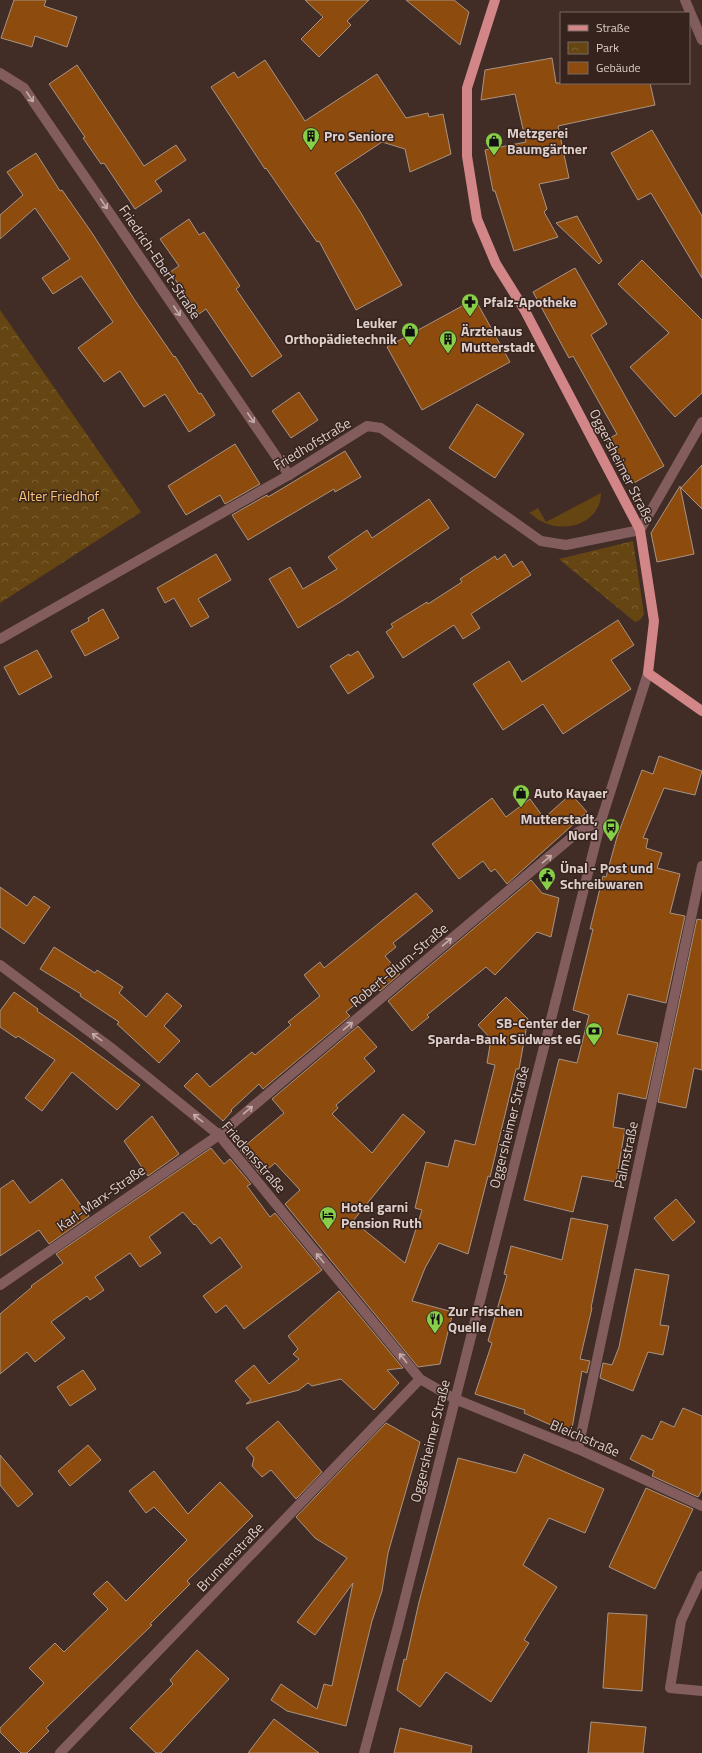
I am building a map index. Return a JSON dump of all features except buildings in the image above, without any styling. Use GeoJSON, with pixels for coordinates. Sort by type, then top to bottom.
{"type":"FeatureCollection","features":[{"type":"Feature","properties":{"kind":"main road","name":"Oggersheimer Straße"},"geometry":{"type":"LineString","coordinates":[[495,0],[467,88],[467,156],[476,219],[496,264],[524,309],[640,530],[654,621],[648,673]]}},
{"type":"Feature","properties":{"kind":"main road"},"geometry":{"type":"LineString","coordinates":[[648,673],[702,711]]}},
{"type":"Feature","properties":{"kind":"street"},"geometry":{"type":"LineString","coordinates":[[684,0],[689,12]]}},
{"type":"Feature","properties":{"kind":"street"},"geometry":{"type":"LineString","coordinates":[[690,13],[702,40]]}},
{"type":"Feature","properties":{"kind":"street","name":"Friedrich-Ebert-Straße"},"geometry":{"type":"LineString","coordinates":[[0,73],[24,88],[289,475]]}},
{"type":"Feature","properties":{"kind":"street"},"geometry":{"type":"LineString","coordinates":[[640,530],[702,422]]}},
{"type":"Feature","properties":{"kind":"street","name":"Friedhofstraße"},"geometry":{"type":"LineString","coordinates":[[0,639],[289,475],[367,426],[381,428],[541,541],[566,545],[640,530]]}},
{"type":"Feature","properties":{"kind":"street","name":"Oggersheimer Straße"},"geometry":{"type":"LineString","coordinates":[[364,1753],[398,1626],[601,821],[648,673]]}},
{"type":"Feature","properties":{"kind":"street","name":"Robert-Blum-Straße"},"geometry":{"type":"LineString","coordinates":[[218,1135],[578,832],[601,821]]}},
{"type":"Feature","properties":{"kind":"street","name":"Palmstraße"},"geometry":{"type":"LineString","coordinates":[[578,1449],[702,866]]}},
{"type":"Feature","properties":{"kind":"street","name":"Friedensstraße"},"geometry":{"type":"LineString","coordinates":[[0,965],[110,1046],[218,1135],[420,1379],[455,1399]]}},
{"type":"Feature","properties":{"kind":"street","name":"Karl-Marx-Straße"},"geometry":{"type":"LineString","coordinates":[[0,1285],[218,1135]]}},
{"type":"Feature","properties":{"kind":"street","name":"Brunnenstraße"},"geometry":{"type":"LineString","coordinates":[[60,1753],[420,1379]]}},
{"type":"Feature","properties":{"kind":"street","name":"Bleichstraße"},"geometry":{"type":"LineString","coordinates":[[455,1399],[578,1449],[702,1506]]}},
{"type":"Feature","properties":{"kind":"street"},"geometry":{"type":"LineString","coordinates":[[702,1576],[681,1621],[670,1688],[702,1691]]}},
{"type":"Feature","properties":{"kind":"green space","name":"Alter Friedhof"},"geometry":{"type":"Polygon","coordinates":[[[0,310],[141,512],[0,603],[0,310]]]}},
{"type":"Feature","properties":{"kind":"green space"},"geometry":{"type":"Polygon","coordinates":[[[601,493],[600,503],[595,511],[582,523],[573,526],[554,526],[539,520],[529,513],[538,508],[546,522],[601,493]]]}},
{"type":"Feature","properties":{"kind":"green space"},"geometry":{"type":"Polygon","coordinates":[[[633,541],[644,614],[640,620],[635,622],[559,559],[633,541]]]}},
{"type":"Feature","properties":{"kind":"place","name":"Pro Seniore"},"geometry":{"type":"Point","coordinates":[311,151]}},
{"type":"Feature","properties":{"kind":"place","name":"Metzgerei Baumgärtner"},"geometry":{"type":"Point","coordinates":[494,156]}},
{"type":"Feature","properties":{"kind":"place","name":"Pfalz-Apotheke"},"geometry":{"type":"Point","coordinates":[470,317]}},
{"type":"Feature","properties":{"kind":"place","name":"Leuker Orthopädietechnik"},"geometry":{"type":"Point","coordinates":[410,346]}},
{"type":"Feature","properties":{"kind":"place","name":"Ärztehaus Mutterstadt"},"geometry":{"type":"Point","coordinates":[448,354]}},
{"type":"Feature","properties":{"kind":"place","name":"Auto Kayaer"},"geometry":{"type":"Point","coordinates":[521,808]}},
{"type":"Feature","properties":{"kind":"place","name":"Mutterstadt, Nord"},"geometry":{"type":"Point","coordinates":[611,842]}},
{"type":"Feature","properties":{"kind":"place","name":"Ünal - Post und Schreibwaren"},"geometry":{"type":"Point","coordinates":[547,891]}},
{"type":"Feature","properties":{"kind":"place","name":"SB-Center der Sparda-Bank Südwest eG"},"geometry":{"type":"Point","coordinates":[594,1046]}},
{"type":"Feature","properties":{"kind":"place","name":"Hotel garni Pension Ruth"},"geometry":{"type":"Point","coordinates":[328,1230]}},
{"type":"Feature","properties":{"kind":"place","name":"Zur Frischen Quelle"},"geometry":{"type":"Point","coordinates":[435,1334]}}]}
